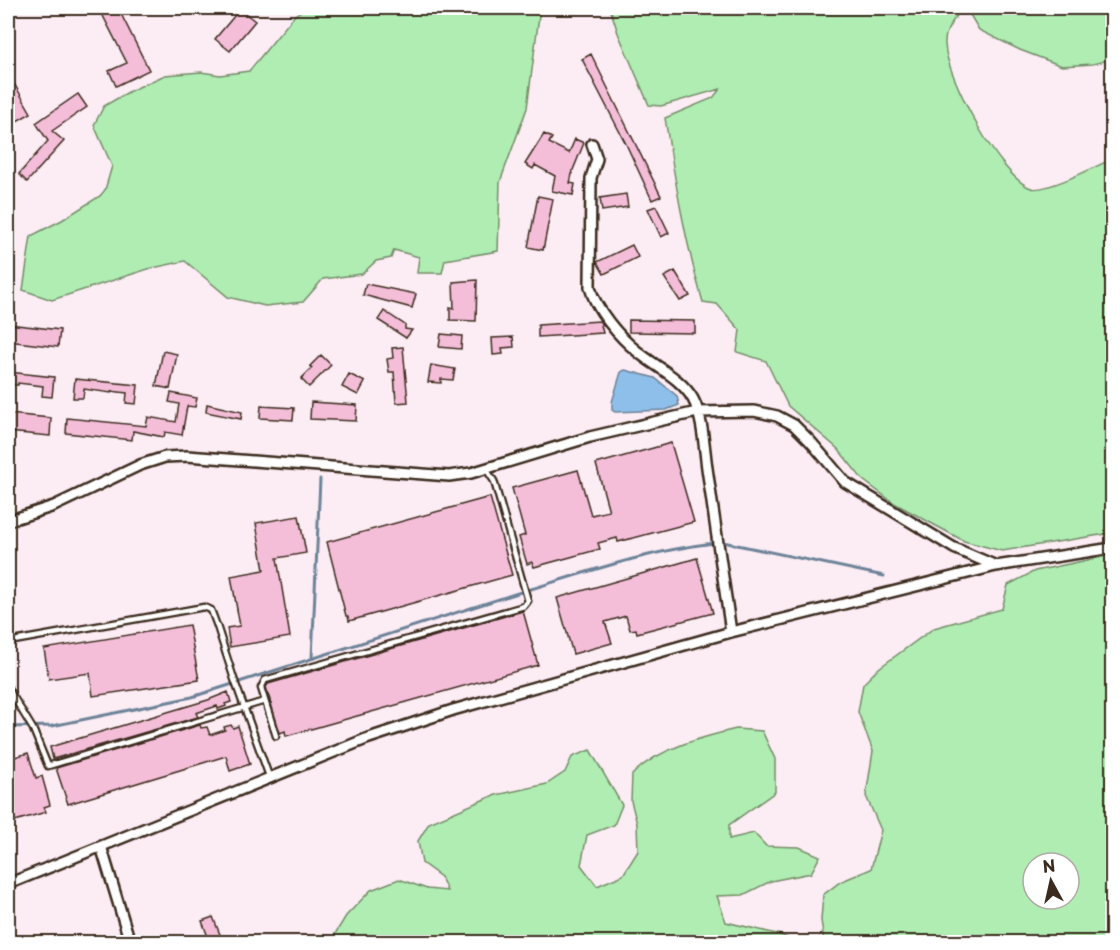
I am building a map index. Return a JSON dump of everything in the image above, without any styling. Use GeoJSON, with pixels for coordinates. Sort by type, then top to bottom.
{"type":"FeatureCollection","features":[{"type":"Feature","properties":{"kind":"street"},"geometry":{"type":"LineString","coordinates":[[592,144],[597,159],[591,178],[591,295],[599,309],[636,351],[687,390],[694,401],[731,632]]}},
{"type":"Feature","properties":{"kind":"street"},"geometry":{"type":"LineString","coordinates":[[8,521],[54,506],[140,465],[165,457],[188,456],[449,476],[486,469],[590,438],[697,412],[754,411],[777,416],[794,425],[812,441],[845,482],[954,548],[996,567]]}},
{"type":"Feature","properties":{"kind":"street"},"geometry":{"type":"LineString","coordinates":[[8,884],[366,738],[407,724],[731,632],[996,567],[1113,548]]}},
{"type":"Feature","properties":{"kind":"street"},"geometry":{"type":"LineString","coordinates":[[101,846],[130,942]]}},
{"type":"Feature","properties":{"kind":"lane"},"geometry":{"type":"LineString","coordinates":[[276,736],[261,688],[265,680],[524,606],[528,601],[494,481],[486,469]]}},
{"type":"Feature","properties":{"kind":"lane"},"geometry":{"type":"LineString","coordinates":[[8,642],[204,607],[211,610],[270,779]]}},
{"type":"Feature","properties":{"kind":"lane"},"geometry":{"type":"LineString","coordinates":[[8,688],[30,722],[48,766],[265,701]]}},
{"type":"Feature","properties":{"kind":"green space"},"geometry":{"type":"Polygon","coordinates":[[[305,8],[540,8],[527,108],[500,182],[498,251],[445,260],[442,273],[417,273],[419,257],[394,250],[391,258],[376,261],[362,274],[323,279],[303,302],[265,306],[228,297],[185,261],[148,269],[52,300],[23,290],[31,236],[62,220],[100,196],[105,190],[112,166],[94,125],[104,106],[165,75],[201,72],[220,75],[249,71],[295,15],[305,8]]]}},
{"type":"Feature","properties":{"kind":"green space"},"geometry":{"type":"Polygon","coordinates":[[[610,8],[963,8],[951,25],[945,39],[954,79],[990,146],[1018,180],[1031,188],[1047,187],[1112,159],[1112,533],[1002,551],[964,541],[894,503],[863,480],[838,449],[788,406],[766,361],[737,352],[740,330],[717,304],[703,302],[686,234],[665,118],[713,98],[720,89],[661,106],[649,105],[618,33],[610,8]]]}},
{"type":"Feature","properties":{"kind":"green space"},"geometry":{"type":"Polygon","coordinates":[[[966,8],[1112,8],[1112,59],[1093,64],[1062,66],[1020,50],[979,30],[966,8]]]}},
{"type":"Feature","properties":{"kind":"green space"},"geometry":{"type":"Polygon","coordinates":[[[1112,555],[1112,942],[1068,942],[1046,937],[1032,942],[824,942],[821,920],[823,895],[840,882],[871,869],[881,830],[866,796],[873,751],[858,712],[863,684],[879,668],[934,628],[1002,609],[1008,585],[1035,571],[1112,555]]]}},
{"type":"Feature","properties":{"kind":"green space"},"geometry":{"type":"Polygon","coordinates":[[[736,729],[762,731],[775,759],[775,792],[729,825],[729,839],[754,833],[766,846],[799,847],[820,856],[811,873],[771,881],[743,895],[717,896],[726,922],[781,935],[796,942],[330,942],[346,916],[371,890],[399,879],[427,889],[447,891],[441,877],[422,863],[418,841],[429,823],[492,796],[547,784],[565,772],[572,757],[590,750],[622,805],[614,825],[587,835],[581,865],[597,886],[623,875],[638,851],[637,824],[631,801],[632,775],[667,751],[695,740],[736,729]]]}},
{"type":"Feature","properties":{"kind":"water"},"geometry":{"type":"Polygon","coordinates":[[[625,370],[655,378],[677,396],[679,405],[666,410],[615,412],[612,410],[612,402],[621,372],[625,370]]]}},
{"type":"Feature","properties":{"kind":"building"},"geometry":{"type":"Polygon","coordinates":[[[99,8],[118,8],[149,70],[116,86],[109,71],[127,63],[99,8]]]}},
{"type":"Feature","properties":{"kind":"building"},"geometry":{"type":"Polygon","coordinates":[[[240,9],[255,21],[230,51],[215,39],[240,9]]]}},
{"type":"Feature","properties":{"kind":"building"},"geometry":{"type":"Polygon","coordinates":[[[591,54],[661,196],[652,200],[582,59],[591,54]]]}},
{"type":"Feature","properties":{"kind":"building"},"geometry":{"type":"Polygon","coordinates":[[[8,73],[31,113],[17,121],[8,106],[8,73]]]}},
{"type":"Feature","properties":{"kind":"building"},"geometry":{"type":"Polygon","coordinates":[[[78,94],[87,107],[52,131],[64,141],[27,182],[19,174],[48,141],[36,123],[78,94]]]}},
{"type":"Feature","properties":{"kind":"building"},"geometry":{"type":"Polygon","coordinates":[[[544,134],[552,138],[549,143],[569,153],[575,139],[584,143],[570,183],[575,184],[573,195],[552,191],[555,176],[535,165],[533,169],[525,164],[544,134]]]}},
{"type":"Feature","properties":{"kind":"building"},"geometry":{"type":"Polygon","coordinates":[[[626,194],[628,207],[602,211],[600,198],[626,194]]]}},
{"type":"Feature","properties":{"kind":"building"},"geometry":{"type":"Polygon","coordinates":[[[538,196],[553,199],[543,250],[528,247],[538,196]]]}},
{"type":"Feature","properties":{"kind":"building"},"geometry":{"type":"Polygon","coordinates":[[[656,206],[669,233],[661,237],[648,209],[656,206]]]}},
{"type":"Feature","properties":{"kind":"building"},"geometry":{"type":"Polygon","coordinates":[[[632,245],[638,257],[604,274],[597,262],[632,245]]]}},
{"type":"Feature","properties":{"kind":"building"},"geometry":{"type":"Polygon","coordinates":[[[675,271],[690,296],[680,301],[664,277],[675,271]]]}},
{"type":"Feature","properties":{"kind":"building"},"geometry":{"type":"Polygon","coordinates":[[[477,280],[476,321],[450,320],[450,307],[454,308],[453,282],[477,280]]]}},
{"type":"Feature","properties":{"kind":"building"},"geometry":{"type":"Polygon","coordinates":[[[366,284],[416,294],[412,308],[363,295],[366,284]]]}},
{"type":"Feature","properties":{"kind":"building"},"geometry":{"type":"Polygon","coordinates":[[[384,311],[405,325],[405,329],[412,330],[406,338],[378,320],[384,311]]]}},
{"type":"Feature","properties":{"kind":"building"},"geometry":{"type":"Polygon","coordinates":[[[629,320],[695,321],[695,333],[629,332],[629,320]]]}},
{"type":"Feature","properties":{"kind":"building"},"geometry":{"type":"Polygon","coordinates":[[[600,321],[603,333],[538,337],[538,325],[600,321]]]}},
{"type":"Feature","properties":{"kind":"building"},"geometry":{"type":"Polygon","coordinates":[[[8,324],[60,330],[58,347],[8,341],[8,324]]]}},
{"type":"Feature","properties":{"kind":"building"},"geometry":{"type":"Polygon","coordinates":[[[441,334],[462,336],[461,349],[439,347],[441,334]]]}},
{"type":"Feature","properties":{"kind":"building"},"geometry":{"type":"Polygon","coordinates":[[[513,337],[514,347],[502,348],[503,354],[493,355],[492,338],[513,337]]]}},
{"type":"Feature","properties":{"kind":"building"},"geometry":{"type":"Polygon","coordinates":[[[403,347],[408,402],[396,403],[394,372],[389,372],[387,359],[393,358],[392,348],[403,347]]]}},
{"type":"Feature","properties":{"kind":"building"},"geometry":{"type":"Polygon","coordinates":[[[163,351],[177,354],[170,389],[156,386],[163,351]]]}},
{"type":"Feature","properties":{"kind":"building"},"geometry":{"type":"Polygon","coordinates":[[[321,355],[331,365],[309,387],[301,379],[321,355]]]}},
{"type":"Feature","properties":{"kind":"building"},"geometry":{"type":"Polygon","coordinates":[[[431,365],[455,369],[453,380],[441,379],[441,383],[428,382],[431,365]]]}},
{"type":"Feature","properties":{"kind":"building"},"geometry":{"type":"Polygon","coordinates":[[[8,372],[54,377],[52,397],[42,396],[43,386],[18,383],[18,385],[9,385],[8,372]]]}},
{"type":"Feature","properties":{"kind":"building"},"geometry":{"type":"Polygon","coordinates":[[[349,374],[365,382],[358,395],[342,387],[349,374]]]}},
{"type":"Feature","properties":{"kind":"building"},"geometry":{"type":"Polygon","coordinates":[[[75,379],[138,385],[136,404],[126,403],[127,393],[111,391],[111,393],[84,389],[83,398],[73,398],[75,379]]]}},
{"type":"Feature","properties":{"kind":"building"},"geometry":{"type":"Polygon","coordinates":[[[171,393],[197,398],[195,407],[187,406],[182,435],[165,432],[164,437],[133,431],[132,440],[66,433],[67,418],[146,426],[148,417],[176,422],[179,404],[169,402],[171,393]]]}},
{"type":"Feature","properties":{"kind":"building"},"geometry":{"type":"Polygon","coordinates":[[[311,402],[357,405],[356,421],[310,419],[311,402]]]}},
{"type":"Feature","properties":{"kind":"building"},"geometry":{"type":"Polygon","coordinates":[[[207,404],[242,412],[241,419],[206,412],[207,404]]]}},
{"type":"Feature","properties":{"kind":"building"},"geometry":{"type":"Polygon","coordinates":[[[261,406],[294,408],[293,420],[260,418],[261,406]]]}},
{"type":"Feature","properties":{"kind":"building"},"geometry":{"type":"Polygon","coordinates":[[[8,414],[51,418],[50,436],[8,432],[8,414]]]}},
{"type":"Feature","properties":{"kind":"building"},"geometry":{"type":"Polygon","coordinates":[[[671,443],[694,522],[618,542],[617,538],[598,543],[600,549],[534,567],[532,562],[527,564],[519,537],[525,535],[512,488],[578,470],[591,515],[609,511],[596,464],[671,443]]]}},
{"type":"Feature","properties":{"kind":"building"},"geometry":{"type":"Polygon","coordinates":[[[490,497],[512,575],[349,621],[327,542],[490,497]]]}},
{"type":"Feature","properties":{"kind":"building"},"geometry":{"type":"Polygon","coordinates":[[[299,516],[306,553],[277,558],[290,637],[230,647],[227,628],[240,626],[231,576],[264,570],[256,523],[299,516]]]}},
{"type":"Feature","properties":{"kind":"building"},"geometry":{"type":"Polygon","coordinates":[[[697,558],[713,613],[637,633],[636,629],[630,630],[626,616],[605,622],[612,643],[573,654],[557,598],[697,558]]]}},
{"type":"Feature","properties":{"kind":"building"},"geometry":{"type":"Polygon","coordinates":[[[523,611],[538,665],[286,736],[285,731],[280,733],[266,687],[268,684],[523,611]]]}},
{"type":"Feature","properties":{"kind":"building"},"geometry":{"type":"Polygon","coordinates":[[[189,625],[199,680],[93,696],[90,673],[49,679],[44,649],[189,625]]]}},
{"type":"Feature","properties":{"kind":"building"},"geometry":{"type":"Polygon","coordinates":[[[228,692],[231,702],[218,709],[217,706],[196,713],[198,717],[53,759],[50,747],[228,692]]]}},
{"type":"Feature","properties":{"kind":"building"},"geometry":{"type":"Polygon","coordinates":[[[200,725],[201,728],[207,727],[210,735],[225,730],[224,727],[238,726],[250,764],[230,771],[226,756],[68,804],[56,768],[200,725]]]}},
{"type":"Feature","properties":{"kind":"building"},"geometry":{"type":"Polygon","coordinates":[[[28,753],[36,778],[42,776],[50,805],[44,807],[46,812],[8,823],[8,759],[28,753]]]}},
{"type":"Feature","properties":{"kind":"building"},"geometry":{"type":"Polygon","coordinates":[[[213,917],[223,942],[210,942],[202,921],[213,917]]]}},
{"type":"Feature","properties":{"kind":"waterway"},"geometry":{"type":"LineString","coordinates":[[312,658],[320,479]]}},
{"type":"Feature","properties":{"kind":"waterway"},"geometry":{"type":"LineString","coordinates":[[723,542],[884,576]]}},
{"type":"Feature","properties":{"kind":"waterway"},"geometry":{"type":"LineString","coordinates":[[531,589],[645,556],[714,543]]}},
{"type":"Feature","properties":{"kind":"waterway"},"geometry":{"type":"LineString","coordinates":[[8,727],[52,726],[192,697],[521,592]]}}]}
